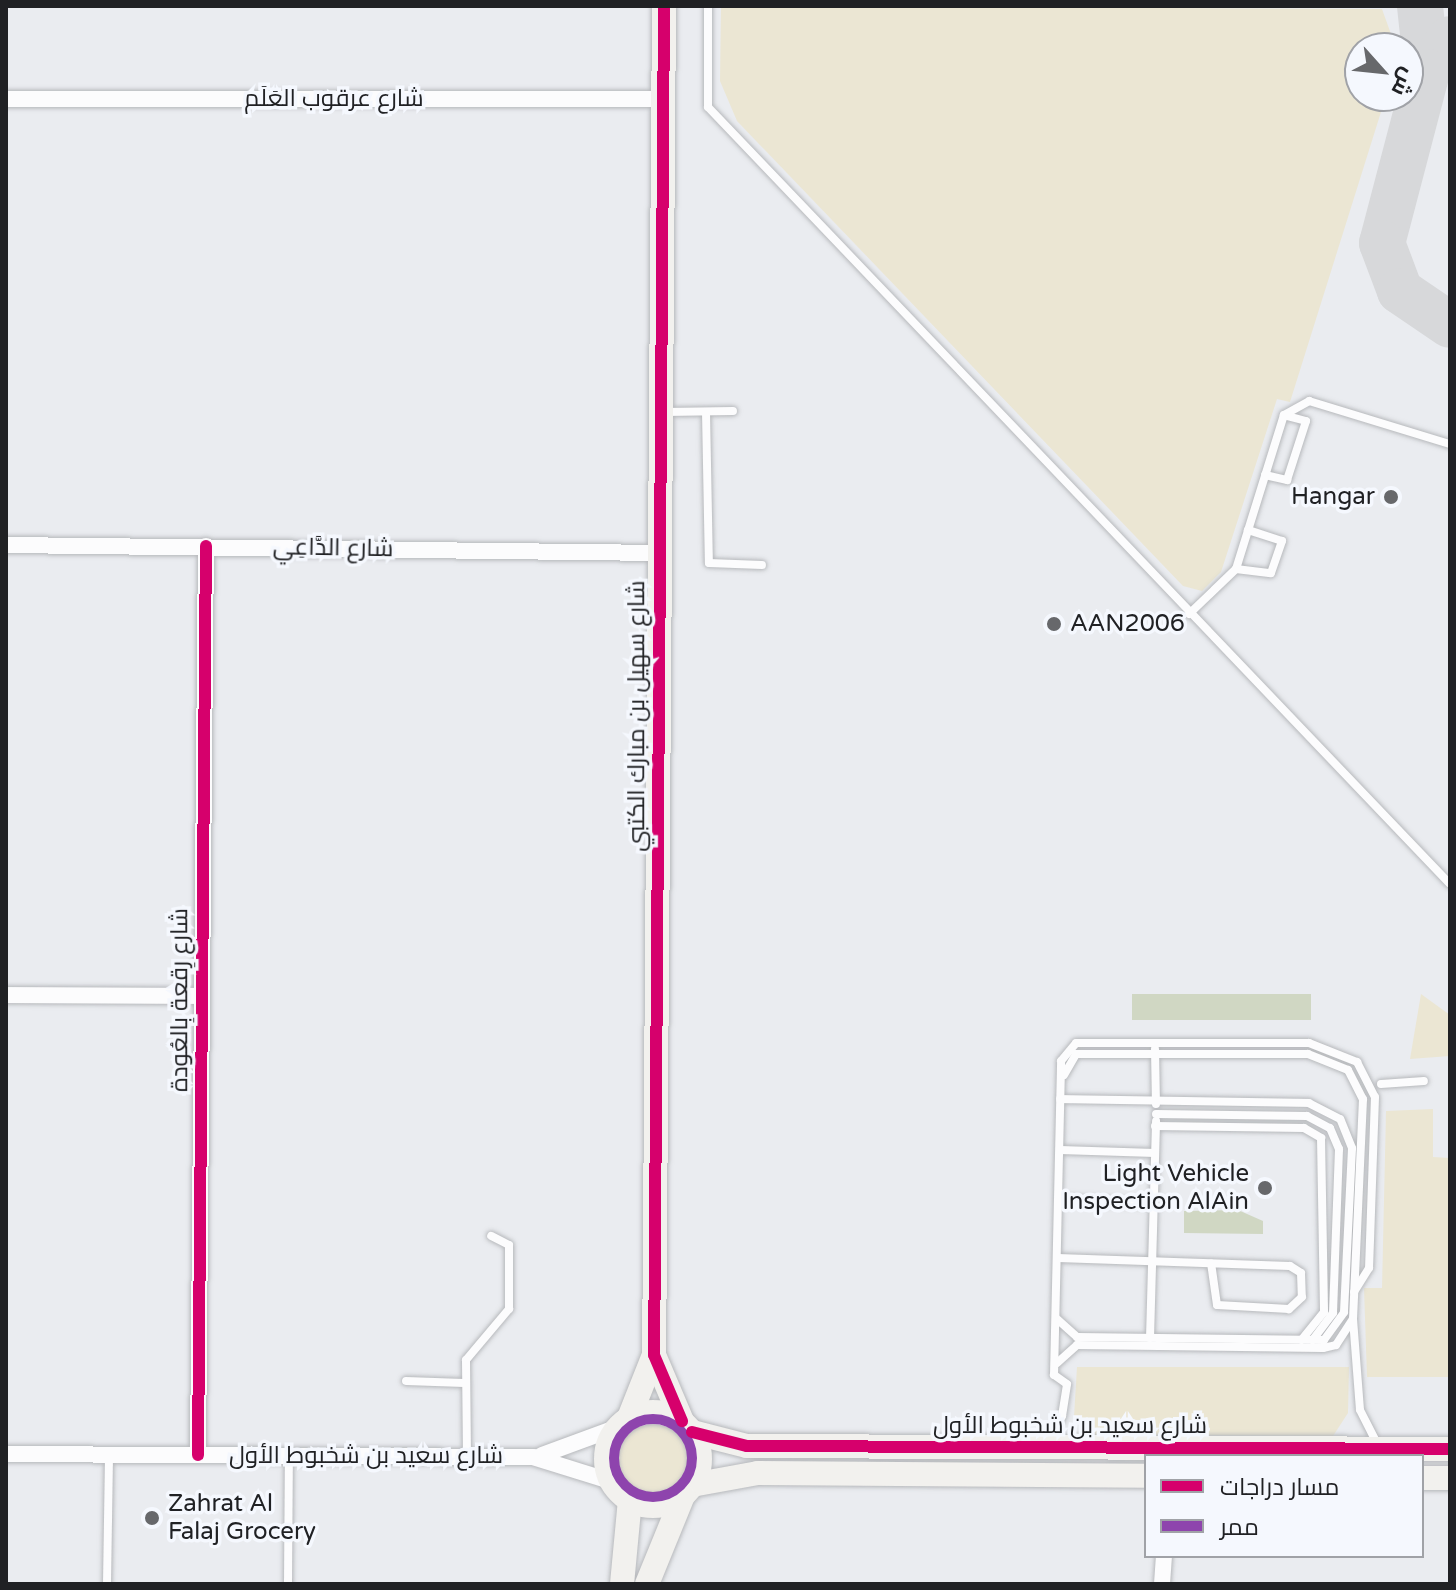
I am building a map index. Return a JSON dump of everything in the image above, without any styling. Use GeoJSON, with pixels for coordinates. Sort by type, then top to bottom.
{"type":"FeatureCollection","features":[{"type":"Feature","properties":{"kind":"street","name":"شارع سهيل بن مبارك الكتبي"},"geometry":{"type":"LineString","coordinates":[[623,1423],[654,1355],[664,6]]}},
{"type":"Feature","properties":{"kind":"street","name":"شارع عرقوب العَلَم"},"geometry":{"type":"LineString","coordinates":[[6,99],[663,99]]}},
{"type":"Feature","properties":{"kind":"street","name":"شارع الدَّاعِي"},"geometry":{"type":"LineString","coordinates":[[6,545],[660,553]]}},
{"type":"Feature","properties":{"kind":"street","name":"شارع رِقعة بِالعُودة"},"geometry":{"type":"LineString","coordinates":[[198,1455],[206,546]]}},
{"type":"Feature","properties":{"kind":"street"},"geometry":{"type":"LineString","coordinates":[[6,995],[202,996]]}},
{"type":"Feature","properties":{"kind":"street","name":"شارع سهيل بن مبارك الكتبي"},"geometry":{"type":"LineString","coordinates":[[654,1355],[687,1426]]}},
{"type":"Feature","properties":{"kind":"street"},"geometry":{"type":"LineString","coordinates":[[647,1584],[688,1490],[700,1458],[687,1426],[656,1411],[623,1423],[606,1453],[610,1481],[630,1500],[657,1506],[688,1490]]}},
{"type":"Feature","properties":{"kind":"street","name":"شارع سعيد بن شخبوط الأول"},"geometry":{"type":"LineString","coordinates":[[533,1457],[623,1423]]}},
{"type":"Feature","properties":{"kind":"street","name":"شارع سعيد بن شخبوط الأول"},"geometry":{"type":"LineString","coordinates":[[687,1426],[747,1446],[1450,1449]]}},
{"type":"Feature","properties":{"kind":"street","name":"شارع سعيد بن شخبوط الأول"},"geometry":{"type":"LineString","coordinates":[[6,1454],[533,1457],[610,1481]]}},
{"type":"Feature","properties":{"kind":"street","name":"شارع سعيد بن شخبوط الأول"},"geometry":{"type":"LineString","coordinates":[[688,1490],[758,1473],[1144,1476]]}},
{"type":"Feature","properties":{"kind":"street"},"geometry":{"type":"LineString","coordinates":[[1424,1478],[1450,1478]]}},
{"type":"Feature","properties":{"kind":"street"},"geometry":{"type":"LineString","coordinates":[[622,1584],[630,1500]]}},
{"type":"Feature","properties":{"kind":"street"},"geometry":{"type":"LineString","coordinates":[[1162,1584],[1164,1558]]}},
{"type":"Feature","properties":{"kind":"lane"},"geometry":{"type":"LineString","coordinates":[[708,6],[708,107],[1450,884]]}},
{"type":"Feature","properties":{"kind":"lane"},"geometry":{"type":"LineString","coordinates":[[1189,614],[1236,569],[1284,415],[1309,401],[1450,444]]}},
{"type":"Feature","properties":{"kind":"lane"},"geometry":{"type":"LineString","coordinates":[[661,412],[733,411]]}},
{"type":"Feature","properties":{"kind":"lane"},"geometry":{"type":"LineString","coordinates":[[706,412],[709,563],[762,565]]}},
{"type":"Feature","properties":{"kind":"lane"},"geometry":{"type":"LineString","coordinates":[[1265,475],[1287,480],[1306,421],[1284,415]]}},
{"type":"Feature","properties":{"kind":"lane"},"geometry":{"type":"LineString","coordinates":[[1236,569],[1271,573],[1282,541],[1248,530]]}},
{"type":"Feature","properties":{"kind":"lane"},"geometry":{"type":"LineString","coordinates":[[1054,1375],[1061,1084],[1076,1054],[1320,1045],[1344,1053],[1365,1074],[1381,1084],[1424,1081]]}},
{"type":"Feature","properties":{"kind":"lane"},"geometry":{"type":"LineString","coordinates":[[1150,1338],[1156,1049]]}},
{"type":"Feature","properties":{"kind":"lane"},"geometry":{"type":"LineString","coordinates":[[1156,1049],[1308,1054],[1348,1070],[1363,1099],[1353,1319],[1363,1424],[1384,1449]]}},
{"type":"Feature","properties":{"kind":"lane"},"geometry":{"type":"LineString","coordinates":[[1365,1074],[1375,1097]]}},
{"type":"Feature","properties":{"kind":"lane"},"geometry":{"type":"LineString","coordinates":[[1354,1292],[1369,1268],[1375,1097],[1381,1084]]}},
{"type":"Feature","properties":{"kind":"lane"},"geometry":{"type":"LineString","coordinates":[[1056,1318],[1077,1337],[1312,1340],[1334,1334],[1344,1312],[1349,1132],[1309,1103],[1060,1099]]}},
{"type":"Feature","properties":{"kind":"lane"},"geometry":{"type":"LineString","coordinates":[[1156,1114],[1307,1116],[1330,1128],[1339,1149],[1333,1313],[1312,1340]]}},
{"type":"Feature","properties":{"kind":"lane"},"geometry":{"type":"LineString","coordinates":[[1155,1126],[1304,1128],[1325,1143],[1324,1312],[1301,1340]]}},
{"type":"Feature","properties":{"kind":"lane"},"geometry":{"type":"LineString","coordinates":[[1060,1150],[1155,1153]]}},
{"type":"Feature","properties":{"kind":"lane"},"geometry":{"type":"LineString","coordinates":[[1059,1199],[1154,1204]]}},
{"type":"Feature","properties":{"kind":"lane"},"geometry":{"type":"LineString","coordinates":[[467,1457],[466,1360],[509,1309],[509,1245],[491,1236]]}},
{"type":"Feature","properties":{"kind":"lane"},"geometry":{"type":"LineString","coordinates":[[1058,1258],[1211,1263],[1297,1268],[1302,1297],[1289,1309],[1217,1305],[1211,1263]]}},
{"type":"Feature","properties":{"kind":"lane"},"geometry":{"type":"LineString","coordinates":[[1054,1375],[1068,1347],[1323,1348],[1336,1345],[1353,1319]]}},
{"type":"Feature","properties":{"kind":"lane"},"geometry":{"type":"LineString","coordinates":[[1044,1448],[1064,1406],[1067,1384],[1054,1375]]}},
{"type":"Feature","properties":{"kind":"lane"},"geometry":{"type":"LineString","coordinates":[[406,1381],[464,1383]]}},
{"type":"Feature","properties":{"kind":"lane"},"geometry":{"type":"LineString","coordinates":[[107,1584],[109,1455]]}},
{"type":"Feature","properties":{"kind":"lane"},"geometry":{"type":"LineString","coordinates":[[288,1584],[289,1455]]}},
{"type":"Feature","properties":{"kind":"green space"},"geometry":{"type":"Polygon","coordinates":[[[1132,994],[1311,994],[1311,1020],[1132,1020],[1132,994]]]}},
{"type":"Feature","properties":{"kind":"green space"},"geometry":{"type":"Polygon","coordinates":[[[1238,1210],[1263,1221],[1263,1234],[1184,1233],[1184,1211],[1238,1210]]]}},
{"type":"Feature","properties":{"kind":"sand"},"geometry":{"type":"Polygon","coordinates":[[[721,6],[1382,9],[1390,32],[1344,32],[1344,112],[1381,112],[1290,402],[1277,399],[1221,572],[1202,591],[1183,586],[737,121],[720,81],[721,6]]]}},
{"type":"Feature","properties":{"kind":"sand"},"geometry":{"type":"Polygon","coordinates":[[[1421,994],[1450,1015],[1450,1056],[1410,1059],[1421,994]]]}},
{"type":"Feature","properties":{"kind":"sand"},"geometry":{"type":"Polygon","coordinates":[[[1433,1109],[1433,1157],[1450,1158],[1450,1377],[1367,1377],[1364,1288],[1382,1288],[1386,1111],[1433,1109]]]}},
{"type":"Feature","properties":{"kind":"sand"},"geometry":{"type":"Polygon","coordinates":[[[1077,1367],[1349,1367],[1348,1413],[1333,1436],[1087,1435],[1074,1417],[1077,1367]]]}},
{"type":"Feature","properties":{"kind":"sand"},"geometry":{"type":"Polygon","coordinates":[[[653,1421],[674,1427],[684,1437],[690,1458],[684,1479],[674,1489],[653,1495],[632,1489],[622,1479],[616,1458],[622,1437],[632,1427],[653,1421]]]}},
{"type":"Feature","properties":{"kind":"taxiway"},"geometry":{"type":"LineString","coordinates":[[1420,6],[1427,72],[1450,39]]}},
{"type":"Feature","properties":{"kind":"taxiway"},"geometry":{"type":"LineString","coordinates":[[1427,72],[1382,243],[1400,291],[1450,325]]}},
{"type":"Feature","properties":{"kind":"marked path"},"geometry":{"type":"LineString","coordinates":[[653,1419],[668,1422],[685,1436],[692,1458],[689,1473],[675,1490],[653,1497],[638,1494],[621,1480],[614,1458],[617,1443],[631,1426],[653,1419]]}},
{"type":"Feature","properties":{"kind":"cycle path"},"geometry":{"type":"LineString","coordinates":[[664,6],[654,1355],[682,1421]]}},
{"type":"Feature","properties":{"kind":"cycle path"},"geometry":{"type":"LineString","coordinates":[[198,1455],[206,546]]}},
{"type":"Feature","properties":{"kind":"cycle path"},"geometry":{"type":"LineString","coordinates":[[692,1432],[747,1446],[1450,1449]]}},
{"type":"Feature","properties":{"kind":"place","name":"Hangar"},"geometry":{"type":"Point","coordinates":[1391,497]}},
{"type":"Feature","properties":{"kind":"place","name":"AAN2006"},"geometry":{"type":"Point","coordinates":[1054,624]}},
{"type":"Feature","properties":{"kind":"place","name":"Light Vehicle Inspection AlAin"},"geometry":{"type":"Point","coordinates":[1265,1188]}},
{"type":"Feature","properties":{"kind":"place","name":"Zahrat Al Falaj Grocery"},"geometry":{"type":"Point","coordinates":[152,1518]}}]}
